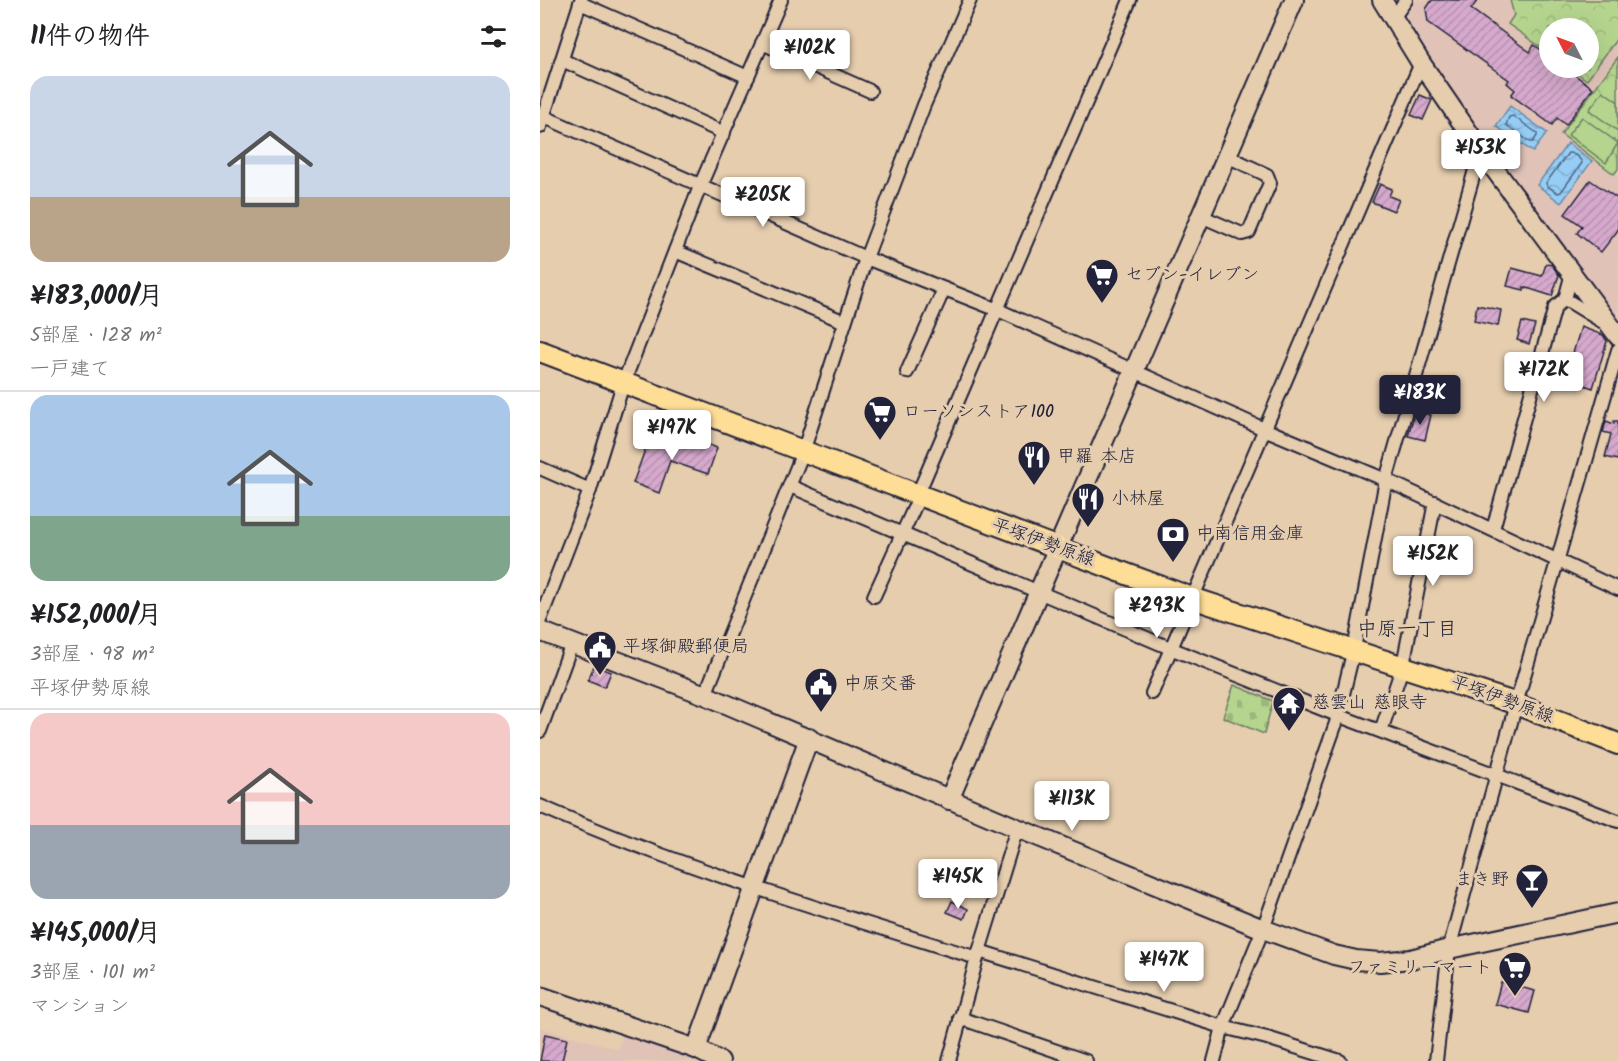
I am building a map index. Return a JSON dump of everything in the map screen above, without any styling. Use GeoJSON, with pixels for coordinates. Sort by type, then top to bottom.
{"type":"FeatureCollection","features":[{"type":"Feature","properties":{"kind":"main road","name":"平塚伊勢原線"},"geometry":{"type":"LineString","coordinates":[[540,351],[1192,598],[1403,665],[1516,704],[1618,744]]}},
{"type":"Feature","properties":{"kind":"street"},"geometry":{"type":"LineString","coordinates":[[540,620],[590,490],[623,384],[701,184],[781,0]]}},
{"type":"Feature","properties":{"kind":"street"},"geometry":{"type":"LineString","coordinates":[[705,694],[803,452],[866,258],[924,105],[970,0]]}},
{"type":"Feature","properties":{"kind":"street"},"geometry":{"type":"LineString","coordinates":[[874,596],[1130,0]]}},
{"type":"Feature","properties":{"kind":"street"},"geometry":{"type":"LineString","coordinates":[[949,800],[1294,0]]}},
{"type":"Feature","properties":{"kind":"street"},"geometry":{"type":"LineString","coordinates":[[1382,0],[1421,63],[1484,155],[1615,332]]}},
{"type":"Feature","properties":{"kind":"street"},"geometry":{"type":"LineString","coordinates":[[1393,18],[1406,0]]}},
{"type":"Feature","properties":{"kind":"street"},"geometry":{"type":"LineString","coordinates":[[748,77],[580,2],[541,120],[701,184],[866,258],[998,310],[1134,372],[1435,502],[1618,589]]}},
{"type":"Feature","properties":{"kind":"street"},"geometry":{"type":"LineString","coordinates":[[762,43],[870,91]]}},
{"type":"Feature","properties":{"kind":"street"},"geometry":{"type":"LineString","coordinates":[[562,60],[724,133]]}},
{"type":"Feature","properties":{"kind":"street"},"geometry":{"type":"LineString","coordinates":[[1152,693],[1421,63]]}},
{"type":"Feature","properties":{"kind":"street"},"geometry":{"type":"LineString","coordinates":[[1214,1061],[1223,1027],[1263,929],[1337,715],[1354,649],[1386,480],[1475,170],[1484,155]]}},
{"type":"Feature","properties":{"kind":"street"},"geometry":{"type":"LineString","coordinates":[[1202,216],[1242,234],[1249,232],[1270,183],[1267,175],[1227,156]]}},
{"type":"Feature","properties":{"kind":"street"},"geometry":{"type":"LineString","coordinates":[[675,251],[845,322]]}},
{"type":"Feature","properties":{"kind":"street"},"geometry":{"type":"LineString","coordinates":[[1493,529],[1555,307],[1565,299],[1572,273]]}},
{"type":"Feature","properties":{"kind":"street"},"geometry":{"type":"LineString","coordinates":[[907,372],[944,289]]}},
{"type":"Feature","properties":{"kind":"street"},"geometry":{"type":"LineString","coordinates":[[1565,299],[1615,332]]}},
{"type":"Feature","properties":{"kind":"street"},"geometry":{"type":"LineString","coordinates":[[1436,1061],[1449,949],[1516,704],[1618,350]]}},
{"type":"Feature","properties":{"kind":"street"},"geometry":{"type":"LineString","coordinates":[[540,468],[590,490]]}},
{"type":"Feature","properties":{"kind":"street"},"geometry":{"type":"LineString","coordinates":[[790,486],[1170,648],[1337,715],[1618,820]]}},
{"type":"Feature","properties":{"kind":"street"},"geometry":{"type":"LineString","coordinates":[[1381,731],[1403,665],[1435,502]]}},
{"type":"Feature","properties":{"kind":"street"},"geometry":{"type":"LineString","coordinates":[[540,630],[705,694],[949,800],[1315,950],[1356,960],[1380,962],[1411,959],[1618,913]]}},
{"type":"Feature","properties":{"kind":"street"},"geometry":{"type":"LineString","coordinates":[[540,731],[572,643]]}},
{"type":"Feature","properties":{"kind":"street"},"geometry":{"type":"LineString","coordinates":[[696,1048],[809,738]]}},
{"type":"Feature","properties":{"kind":"street"},"geometry":{"type":"LineString","coordinates":[[540,806],[650,852],[755,888],[1223,1027],[1309,1056],[1340,1061]]}},
{"type":"Feature","properties":{"kind":"street"},"geometry":{"type":"LineString","coordinates":[[949,1061],[978,954],[1017,828]]}},
{"type":"Feature","properties":{"kind":"street"},"geometry":{"type":"LineString","coordinates":[[540,996],[696,1048],[720,1061]]}},
{"type":"Feature","properties":{"kind":"street"},"geometry":{"type":"LineString","coordinates":[[960,1018],[1086,1061]]}},
{"type":"Feature","properties":{"kind":"shaded area"},"geometry":{"type":"Polygon","coordinates":[[[1416,0],[1618,0],[1618,322],[1521,189],[1407,24],[1407,13],[1416,0]]]}},
{"type":"Feature","properties":{"kind":"shaded area"},"geometry":{"type":"Polygon","coordinates":[[[540,1028],[618,1049],[625,1028],[708,1061],[540,1061],[540,1028]]]}},
{"type":"Feature","properties":{"kind":"green space"},"geometry":{"type":"Polygon","coordinates":[[[1510,0],[1618,0],[1618,37],[1599,63],[1599,18],[1539,18],[1539,46],[1508,24],[1514,15],[1510,0]]]}},
{"type":"Feature","properties":{"kind":"green space"},"geometry":{"type":"Polygon","coordinates":[[[1618,57],[1618,169],[1614,174],[1561,134],[1618,57]]]}},
{"type":"Feature","properties":{"kind":"green space"},"geometry":{"type":"Polygon","coordinates":[[[1603,91],[1618,102],[1618,131],[1589,110],[1603,91]]]}},
{"type":"Feature","properties":{"kind":"green space"},"geometry":{"type":"Polygon","coordinates":[[[1582,117],[1618,143],[1606,163],[1568,135],[1582,117]]]}},
{"type":"Feature","properties":{"kind":"green space"},"geometry":{"type":"Polygon","coordinates":[[[1234,685],[1273,701],[1264,734],[1223,717],[1234,685]]]}},
{"type":"Feature","properties":{"kind":"water"},"geometry":{"type":"Polygon","coordinates":[[[1510,106],[1547,133],[1533,152],[1496,126],[1510,106]]]}},
{"type":"Feature","properties":{"kind":"water"},"geometry":{"type":"Polygon","coordinates":[[[1568,143],[1592,161],[1561,203],[1537,185],[1568,143]]]}},
{"type":"Feature","properties":{"kind":"building"},"geometry":{"type":"Polygon","coordinates":[[[1432,0],[1478,0],[1471,9],[1530,52],[1534,45],[1539,48],[1539,78],[1579,78],[1593,88],[1566,125],[1557,118],[1552,125],[1511,95],[1515,90],[1507,83],[1509,80],[1428,22],[1426,9],[1432,0]]]}},
{"type":"Feature","properties":{"kind":"building"},"geometry":{"type":"Polygon","coordinates":[[[1420,95],[1432,100],[1423,120],[1411,115],[1420,95]]]}},
{"type":"Feature","properties":{"kind":"building"},"geometry":{"type":"Polygon","coordinates":[[[1590,180],[1618,199],[1618,230],[1601,252],[1577,233],[1582,226],[1565,214],[1590,180]]]}},
{"type":"Feature","properties":{"kind":"building"},"geometry":{"type":"Polygon","coordinates":[[[1380,184],[1392,189],[1389,196],[1399,200],[1394,211],[1372,202],[1380,184]]]}},
{"type":"Feature","properties":{"kind":"building"},"geometry":{"type":"Polygon","coordinates":[[[1546,264],[1552,265],[1559,275],[1552,296],[1524,287],[1524,290],[1507,286],[1512,268],[1542,276],[1546,264]]]}},
{"type":"Feature","properties":{"kind":"building"},"geometry":{"type":"Polygon","coordinates":[[[1477,305],[1501,310],[1498,326],[1474,321],[1477,305]]]}},
{"type":"Feature","properties":{"kind":"building"},"geometry":{"type":"Polygon","coordinates":[[[1522,322],[1535,325],[1529,344],[1517,340],[1522,322]]]}},
{"type":"Feature","properties":{"kind":"building"},"geometry":{"type":"Polygon","coordinates":[[[1581,327],[1603,335],[1607,341],[1593,388],[1565,379],[1581,327]]]}},
{"type":"Feature","properties":{"kind":"building"},"geometry":{"type":"Polygon","coordinates":[[[1415,411],[1431,415],[1425,440],[1408,436],[1415,411]]]}},
{"type":"Feature","properties":{"kind":"building"},"geometry":{"type":"Polygon","coordinates":[[[1606,421],[1614,424],[1614,421],[1618,421],[1618,460],[1605,457],[1611,434],[1603,432],[1606,421]]]}},
{"type":"Feature","properties":{"kind":"building"},"geometry":{"type":"Polygon","coordinates":[[[650,436],[685,448],[689,437],[717,448],[708,474],[670,461],[659,493],[633,483],[650,436]]]}},
{"type":"Feature","properties":{"kind":"building","name":"平塚御殿郵便局"},"geometry":{"type":"Polygon","coordinates":[[[594,666],[611,672],[605,687],[588,680],[594,666]]]}},
{"type":"Feature","properties":{"kind":"building"},"geometry":{"type":"Polygon","coordinates":[[[952,901],[968,909],[964,919],[947,912],[952,901]]]}},
{"type":"Feature","properties":{"kind":"building","name":"ファミリーマート"},"geometry":{"type":"Polygon","coordinates":[[[1501,982],[1535,991],[1529,1013],[1495,1004],[1501,982]]]}},
{"type":"Feature","properties":{"kind":"building"},"geometry":{"type":"Polygon","coordinates":[[[545,1034],[567,1039],[562,1061],[540,1061],[545,1034]]]}},
{"type":"Feature","properties":{"kind":"place","name":"セブン-イレブン"},"geometry":{"type":"Point","coordinates":[1102,304]}},
{"type":"Feature","properties":{"kind":"place","name":"ローソンストア100"},"geometry":{"type":"Point","coordinates":[880,441]}},
{"type":"Feature","properties":{"kind":"place","name":"甲羅 本店"},"geometry":{"type":"Point","coordinates":[1034,486]}},
{"type":"Feature","properties":{"kind":"place","name":"小林屋"},"geometry":{"type":"Point","coordinates":[1088,528]}},
{"type":"Feature","properties":{"kind":"place","name":"中南信用金庫"},"geometry":{"type":"Point","coordinates":[1173,563]}},
{"type":"Feature","properties":{"kind":"place","name":"平塚御殿郵便局"},"geometry":{"type":"Point","coordinates":[600,676]}},
{"type":"Feature","properties":{"kind":"place","name":"中原交番"},"geometry":{"type":"Point","coordinates":[821,713]}},
{"type":"Feature","properties":{"kind":"place","name":"慈雲山 慈眼寺"},"geometry":{"type":"Point","coordinates":[1289,732]}},
{"type":"Feature","properties":{"kind":"place","name":"まき野"},"geometry":{"type":"Point","coordinates":[1532,909]}},
{"type":"Feature","properties":{"kind":"place","name":"ファミリーマート"},"geometry":{"type":"Point","coordinates":[1515,997]}},
{"type":"Feature","properties":{"kind":"district","name":"中原一丁目"},"geometry":{"type":"Point","coordinates":[1407,630]}}]}
